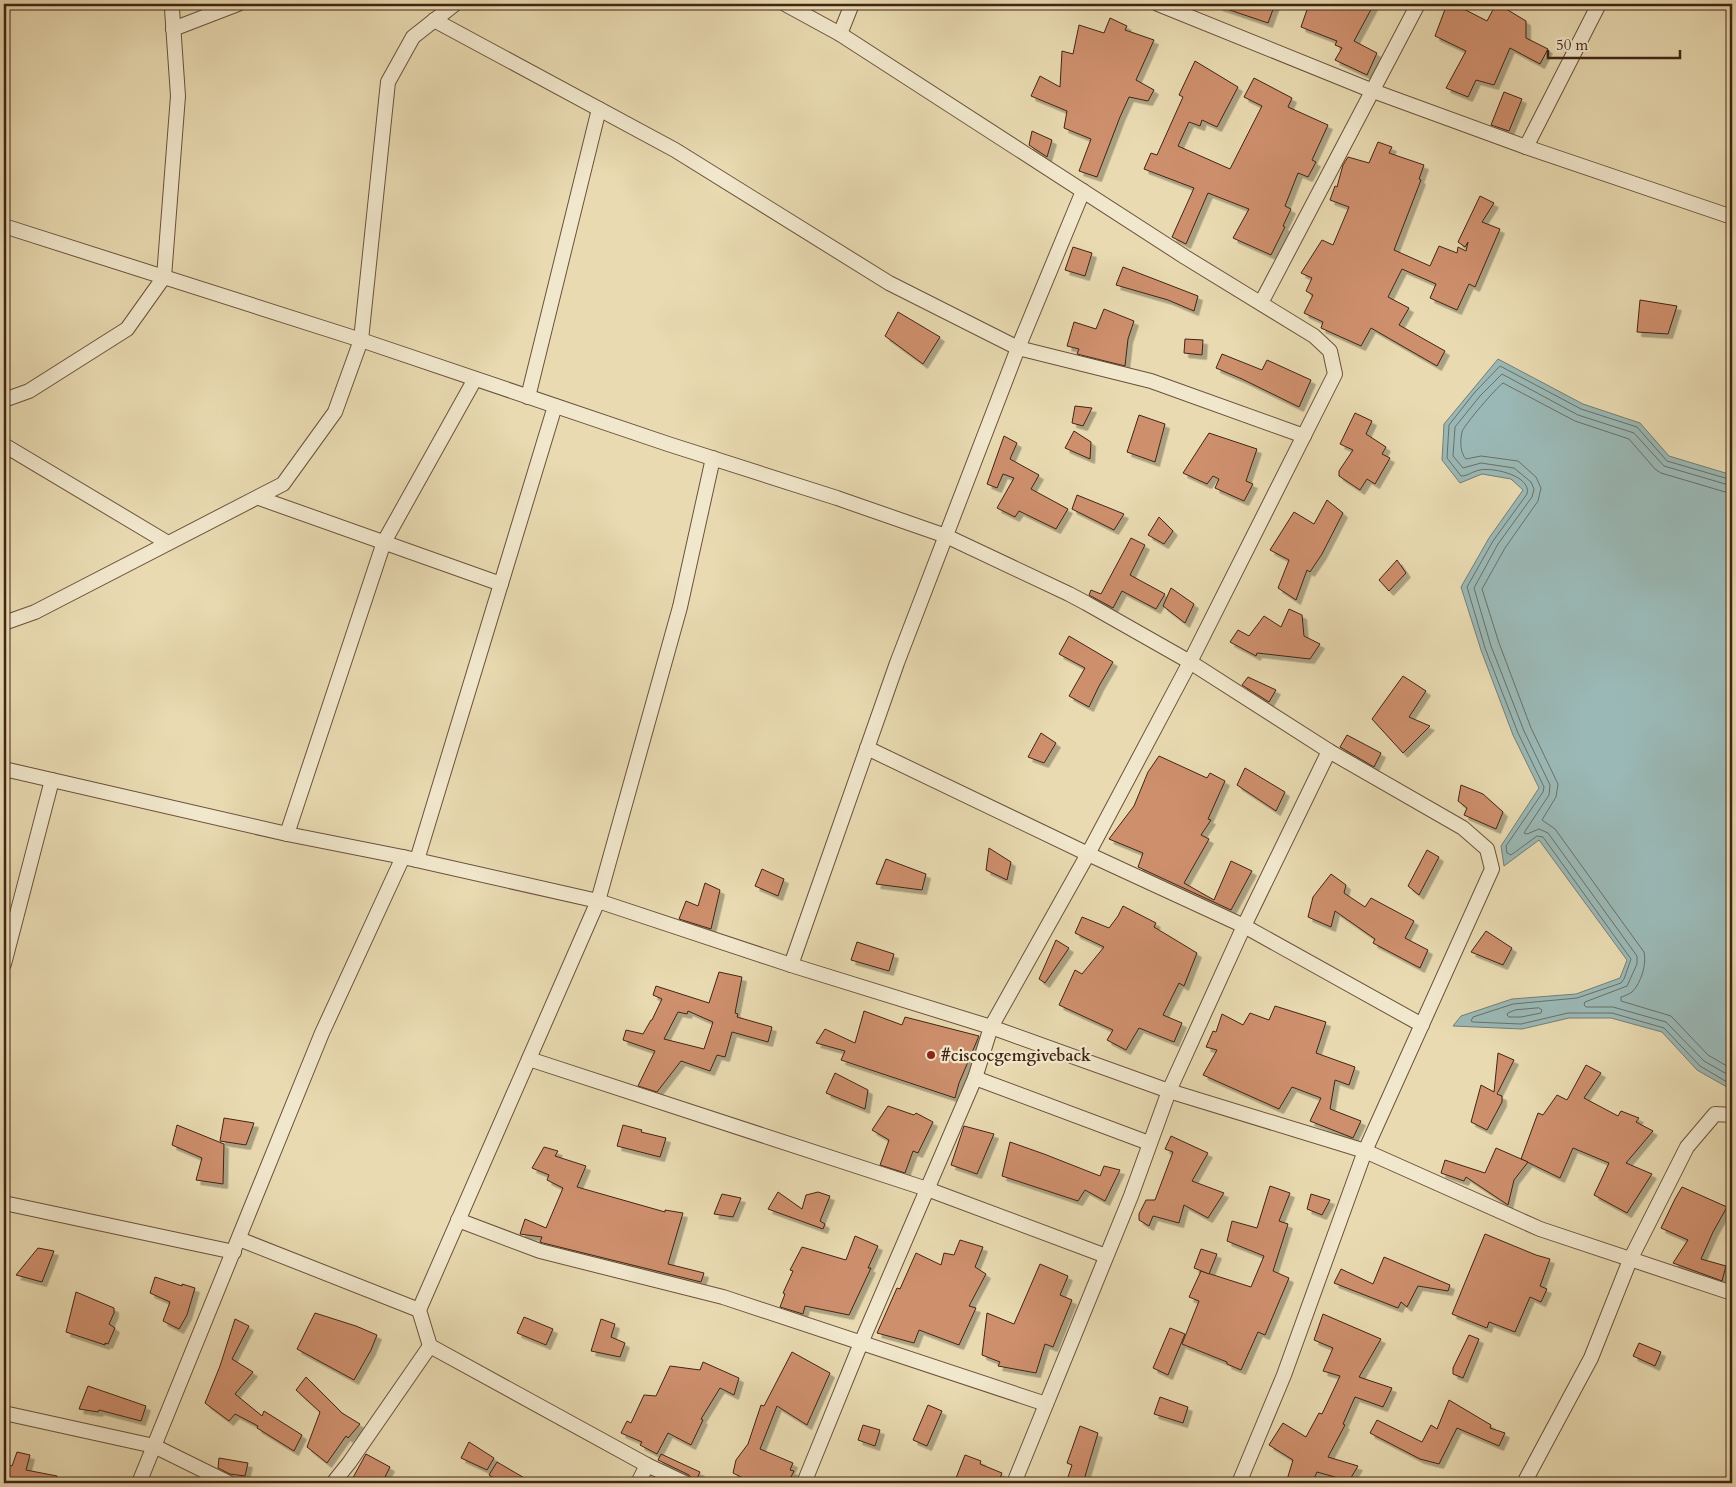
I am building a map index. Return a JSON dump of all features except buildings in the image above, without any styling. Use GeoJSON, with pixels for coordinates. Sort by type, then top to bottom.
{"type":"FeatureCollection","features":[{"type":"Feature","properties":{"kind":"street"},"geometry":{"type":"LineString","coordinates":[[4,400],[29,390],[126,329],[164,277],[178,96],[172,9],[170,4]]}},
{"type":"Feature","properties":{"kind":"street"},"geometry":{"type":"LineString","coordinates":[[173,29],[238,4]]}},
{"type":"Feature","properties":{"kind":"street"},"geometry":{"type":"LineString","coordinates":[[4,623],[35,612],[283,484],[335,412],[361,340],[388,82],[413,37],[455,4]]}},
{"type":"Feature","properties":{"kind":"street"},"geometry":{"type":"LineString","coordinates":[[785,4],[840,34],[1186,258],[1314,336],[1330,351],[1335,374],[1190,662],[1088,854],[991,1027],[975,1078],[861,1343],[804,1483]]}},
{"type":"Feature","properties":{"kind":"street"},"geometry":{"type":"LineString","coordinates":[[840,34],[852,4]]}},
{"type":"Feature","properties":{"kind":"street"},"geometry":{"type":"LineString","coordinates":[[1158,4],[1373,91],[1732,217]]}},
{"type":"Feature","properties":{"kind":"street"},"geometry":{"type":"LineString","coordinates":[[1261,303],[1418,4]]}},
{"type":"Feature","properties":{"kind":"street"},"geometry":{"type":"LineString","coordinates":[[1526,146],[1599,4]]}},
{"type":"Feature","properties":{"kind":"street"},"geometry":{"type":"LineString","coordinates":[[434,20],[675,150],[889,283],[1018,348],[1151,381],[1304,436]]}},
{"type":"Feature","properties":{"kind":"street"},"geometry":{"type":"LineString","coordinates":[[528,397],[599,109]]}},
{"type":"Feature","properties":{"kind":"street"},"geometry":{"type":"LineString","coordinates":[[791,965],[897,663],[1018,348],[1083,191]]}},
{"type":"Feature","properties":{"kind":"street"},"geometry":{"type":"LineString","coordinates":[[4,226],[361,340],[946,536],[1070,594],[1190,662],[1328,751],[1463,828],[1487,849],[1492,869],[1365,1151],[1284,1375],[1239,1483]]}},
{"type":"Feature","properties":{"kind":"street"},"geometry":{"type":"LineString","coordinates":[[287,834],[384,542],[475,379]]}},
{"type":"Feature","properties":{"kind":"street"},"geometry":{"type":"LineString","coordinates":[[417,860],[555,406]]}},
{"type":"Feature","properties":{"kind":"street"},"geometry":{"type":"LineString","coordinates":[[4,445],[168,543]]}},
{"type":"Feature","properties":{"kind":"street"},"geometry":{"type":"LineString","coordinates":[[685,1483],[647,1465],[430,1346],[419,1310],[598,901],[680,607],[713,458]]}},
{"type":"Feature","properties":{"kind":"street"},"geometry":{"type":"LineString","coordinates":[[259,498],[501,584]]}},
{"type":"Feature","properties":{"kind":"street"},"geometry":{"type":"LineString","coordinates":[[867,748],[1244,926],[1422,1024]]}},
{"type":"Feature","properties":{"kind":"street"},"geometry":{"type":"LineString","coordinates":[[1014,1483],[1131,1196],[1169,1091],[1244,926],[1328,751]]}},
{"type":"Feature","properties":{"kind":"street"},"geometry":{"type":"LineString","coordinates":[[4,769],[287,834],[417,860],[598,901],[791,965],[991,1027],[1169,1091],[1365,1151],[1540,1229],[1732,1294]]}},
{"type":"Feature","properties":{"kind":"street"},"geometry":{"type":"LineString","coordinates":[[4,964],[52,780]]}},
{"type":"Feature","properties":{"kind":"street"},"geometry":{"type":"LineString","coordinates":[[139,1483],[322,1033],[403,857]]}},
{"type":"Feature","properties":{"kind":"street"},"geometry":{"type":"LineString","coordinates":[[529,1059],[927,1190],[1106,1256]]}},
{"type":"Feature","properties":{"kind":"street"},"geometry":{"type":"LineString","coordinates":[[975,1078],[1149,1143]]}},
{"type":"Feature","properties":{"kind":"street"},"geometry":{"type":"LineString","coordinates":[[1524,1483],[1592,1358],[1630,1260],[1687,1147],[1715,1114],[1732,1115]]}},
{"type":"Feature","properties":{"kind":"street"},"geometry":{"type":"LineString","coordinates":[[4,1203],[236,1245],[419,1310]]}},
{"type":"Feature","properties":{"kind":"street"},"geometry":{"type":"LineString","coordinates":[[458,1220],[540,1251],[723,1298],[1046,1404]]}},
{"type":"Feature","properties":{"kind":"street"},"geometry":{"type":"LineString","coordinates":[[333,1483],[354,1456],[430,1346]]}},
{"type":"Feature","properties":{"kind":"street"},"geometry":{"type":"LineString","coordinates":[[4,1413],[154,1446],[229,1483]]}},
{"type":"Feature","properties":{"kind":"street"},"geometry":{"type":"LineString","coordinates":[[638,1483],[647,1465]]}},
{"type":"Feature","properties":{"kind":"water"},"geometry":{"type":"Polygon","coordinates":[[[1498,359],[1583,404],[1640,423],[1669,456],[1732,475],[1732,1090],[1697,1070],[1662,1032],[1611,1018],[1569,1018],[1522,1029],[1453,1026],[1461,1016],[1512,999],[1576,994],[1620,978],[1627,960],[1539,840],[1504,866],[1501,846],[1539,788],[1513,735],[1481,650],[1461,587],[1489,538],[1523,490],[1511,479],[1482,474],[1460,483],[1442,460],[1444,424],[1498,359]]]}},
{"type":"Feature","properties":{"kind":"place","name":"#ciscocgemgiveback"},"geometry":{"type":"Point","coordinates":[931,1055]}}]}
